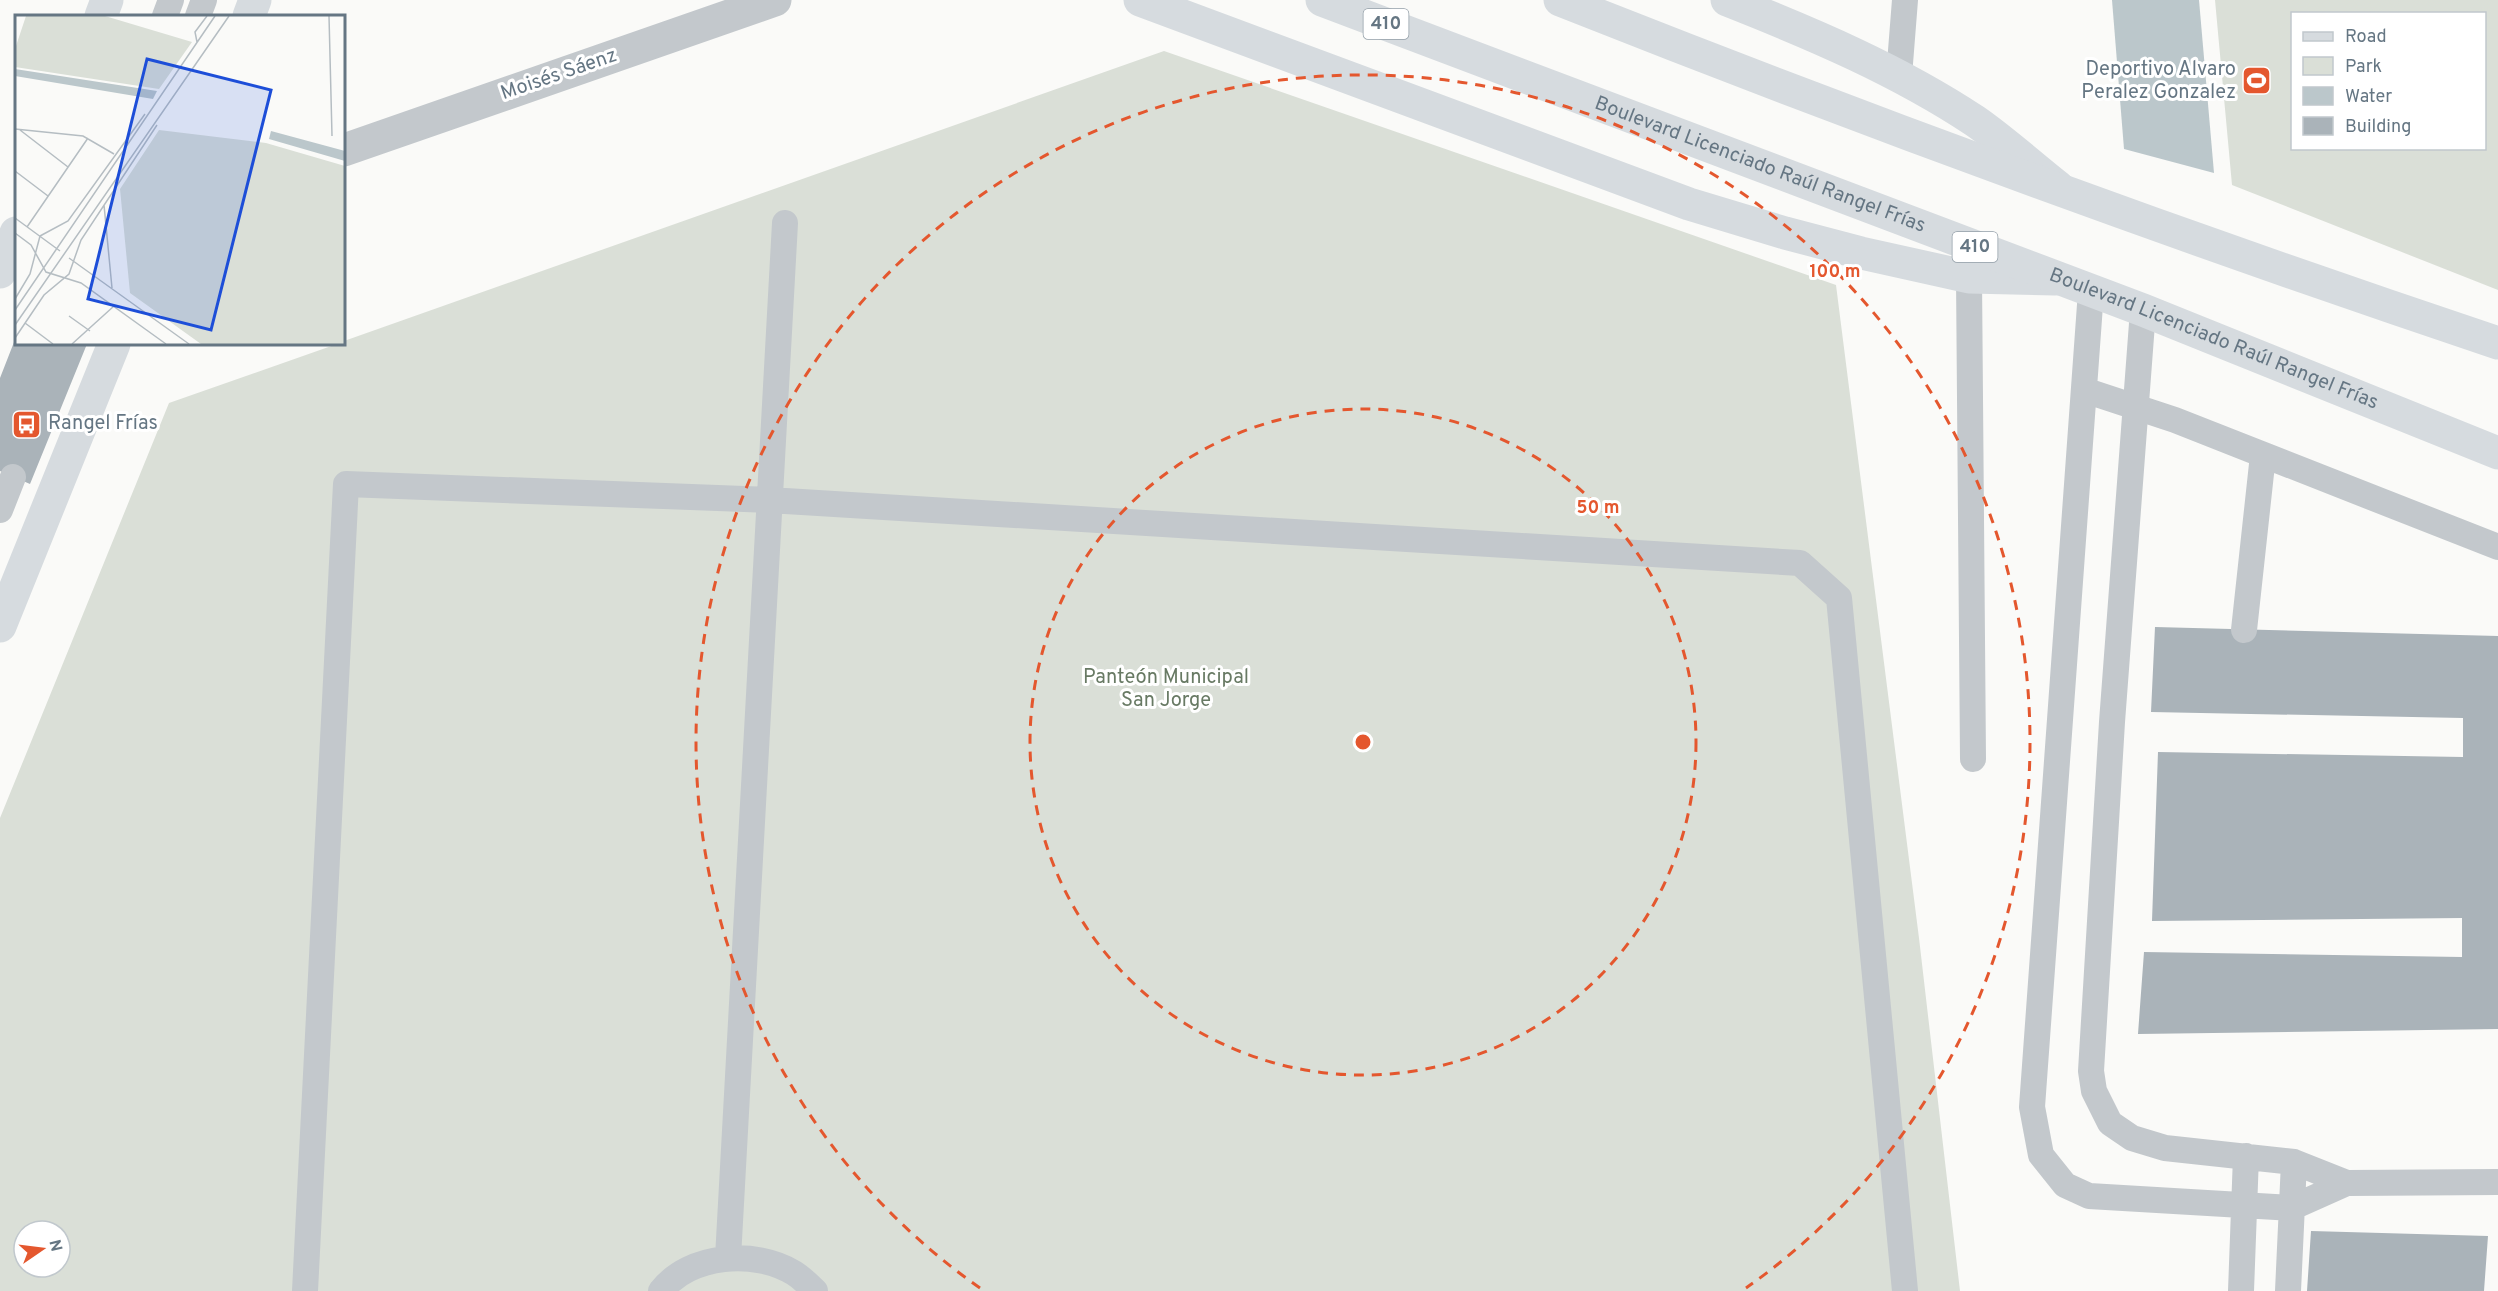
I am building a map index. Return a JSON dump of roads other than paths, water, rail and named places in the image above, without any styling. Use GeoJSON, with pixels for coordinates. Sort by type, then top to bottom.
{"type":"FeatureCollection","features":[{"type":"Feature","properties":{"kind":"main road"},"geometry":{"type":"LineString","coordinates":[[101,15],[107,0]]}},
{"type":"Feature","properties":{"kind":"main road"},"geometry":{"type":"LineString","coordinates":[[249,15],[255,0]]}},
{"type":"Feature","properties":{"kind":"main road"},"geometry":{"type":"LineString","coordinates":[[1140,0],[1689,204],[1861,254],[1969,277],[2059,279]]}},
{"type":"Feature","properties":{"kind":"main road","name":"Boulevard Licenciado Raúl Rangel Frías"},"geometry":{"type":"LineString","coordinates":[[1322,0],[2143,310],[2498,453]]}},
{"type":"Feature","properties":{"kind":"main road"},"geometry":{"type":"LineString","coordinates":[[1560,0],[1885,127],[2067,194],[2498,343]]}},
{"type":"Feature","properties":{"kind":"main road"},"geometry":{"type":"LineString","coordinates":[[1727,0],[1790,24],[1899,76],[1976,122],[2067,194]]}},
{"type":"Feature","properties":{"kind":"main road"},"geometry":{"type":"LineString","coordinates":[[0,272],[15,235]]}},
{"type":"Feature","properties":{"kind":"main road"},"geometry":{"type":"LineString","coordinates":[[0,626],[114,345]]}},
{"type":"Feature","properties":{"kind":"street","name":"Moisés Sáenz"},"geometry":{"type":"LineString","coordinates":[[345,150],[775,0]]}},
{"type":"Feature","properties":{"kind":"lane"},"geometry":{"type":"LineString","coordinates":[[165,15],[171,0]]}},
{"type":"Feature","properties":{"kind":"lane"},"geometry":{"type":"LineString","coordinates":[[198,15],[204,0]]}},
{"type":"Feature","properties":{"kind":"lane"},"geometry":{"type":"LineString","coordinates":[[1899,76],[1905,0]]}},
{"type":"Feature","properties":{"kind":"lane"},"geometry":{"type":"LineString","coordinates":[[728,1258],[785,223]]}},
{"type":"Feature","properties":{"kind":"lane"},"geometry":{"type":"LineString","coordinates":[[1969,277],[1973,759]]}},
{"type":"Feature","properties":{"kind":"lane"},"geometry":{"type":"LineString","coordinates":[[2091,291],[2032,1107],[2041,1155],[2066,1185],[2089,1196],[2291,1208],[2348,1183]]}},
{"type":"Feature","properties":{"kind":"lane"},"geometry":{"type":"LineString","coordinates":[[2143,310],[2111,734],[2091,1071],[2097,1100],[2110,1123],[2132,1138],[2165,1148],[2294,1162],[2348,1183],[2498,1182]]}},
{"type":"Feature","properties":{"kind":"lane"},"geometry":{"type":"LineString","coordinates":[[2084,390],[2263,455],[2498,547]]}},
{"type":"Feature","properties":{"kind":"lane"},"geometry":{"type":"LineString","coordinates":[[2244,630],[2263,455]]}},
{"type":"Feature","properties":{"kind":"lane"},"geometry":{"type":"LineString","coordinates":[[0,510],[13,477]]}},
{"type":"Feature","properties":{"kind":"lane"},"geometry":{"type":"LineString","coordinates":[[305,1291],[346,484],[769,500],[1800,563],[1839,598],[1905,1291]]}},
{"type":"Feature","properties":{"kind":"lane"},"geometry":{"type":"LineString","coordinates":[[2241,1291],[2246,1156]]}},
{"type":"Feature","properties":{"kind":"lane"},"geometry":{"type":"LineString","coordinates":[[2288,1291],[2294,1162]]}},
{"type":"Feature","properties":{"kind":"lane"},"geometry":{"type":"LineString","coordinates":[[661,1291],[694,1267],[728,1258],[762,1260],[794,1273],[815,1291]]}},
{"type":"Feature","properties":{"kind":"water"},"geometry":{"type":"Polygon","coordinates":[[[2112,0],[2199,0],[2214,173],[2124,149],[2112,0]]]}},
{"type":"Feature","properties":{"kind":"place","name":"Deportivo Alvaro Peralez Gonzalez"},"geometry":{"type":"Point","coordinates":[2257,81]}},
{"type":"Feature","properties":{"kind":"place","name":"Rangel Frías"},"geometry":{"type":"Point","coordinates":[27,424]}},
{"type":"Feature","properties":{"kind":"park label","name":"Panteón Municipal San Jorge"},"geometry":{"type":"Point","coordinates":[1166,690]}}]}
